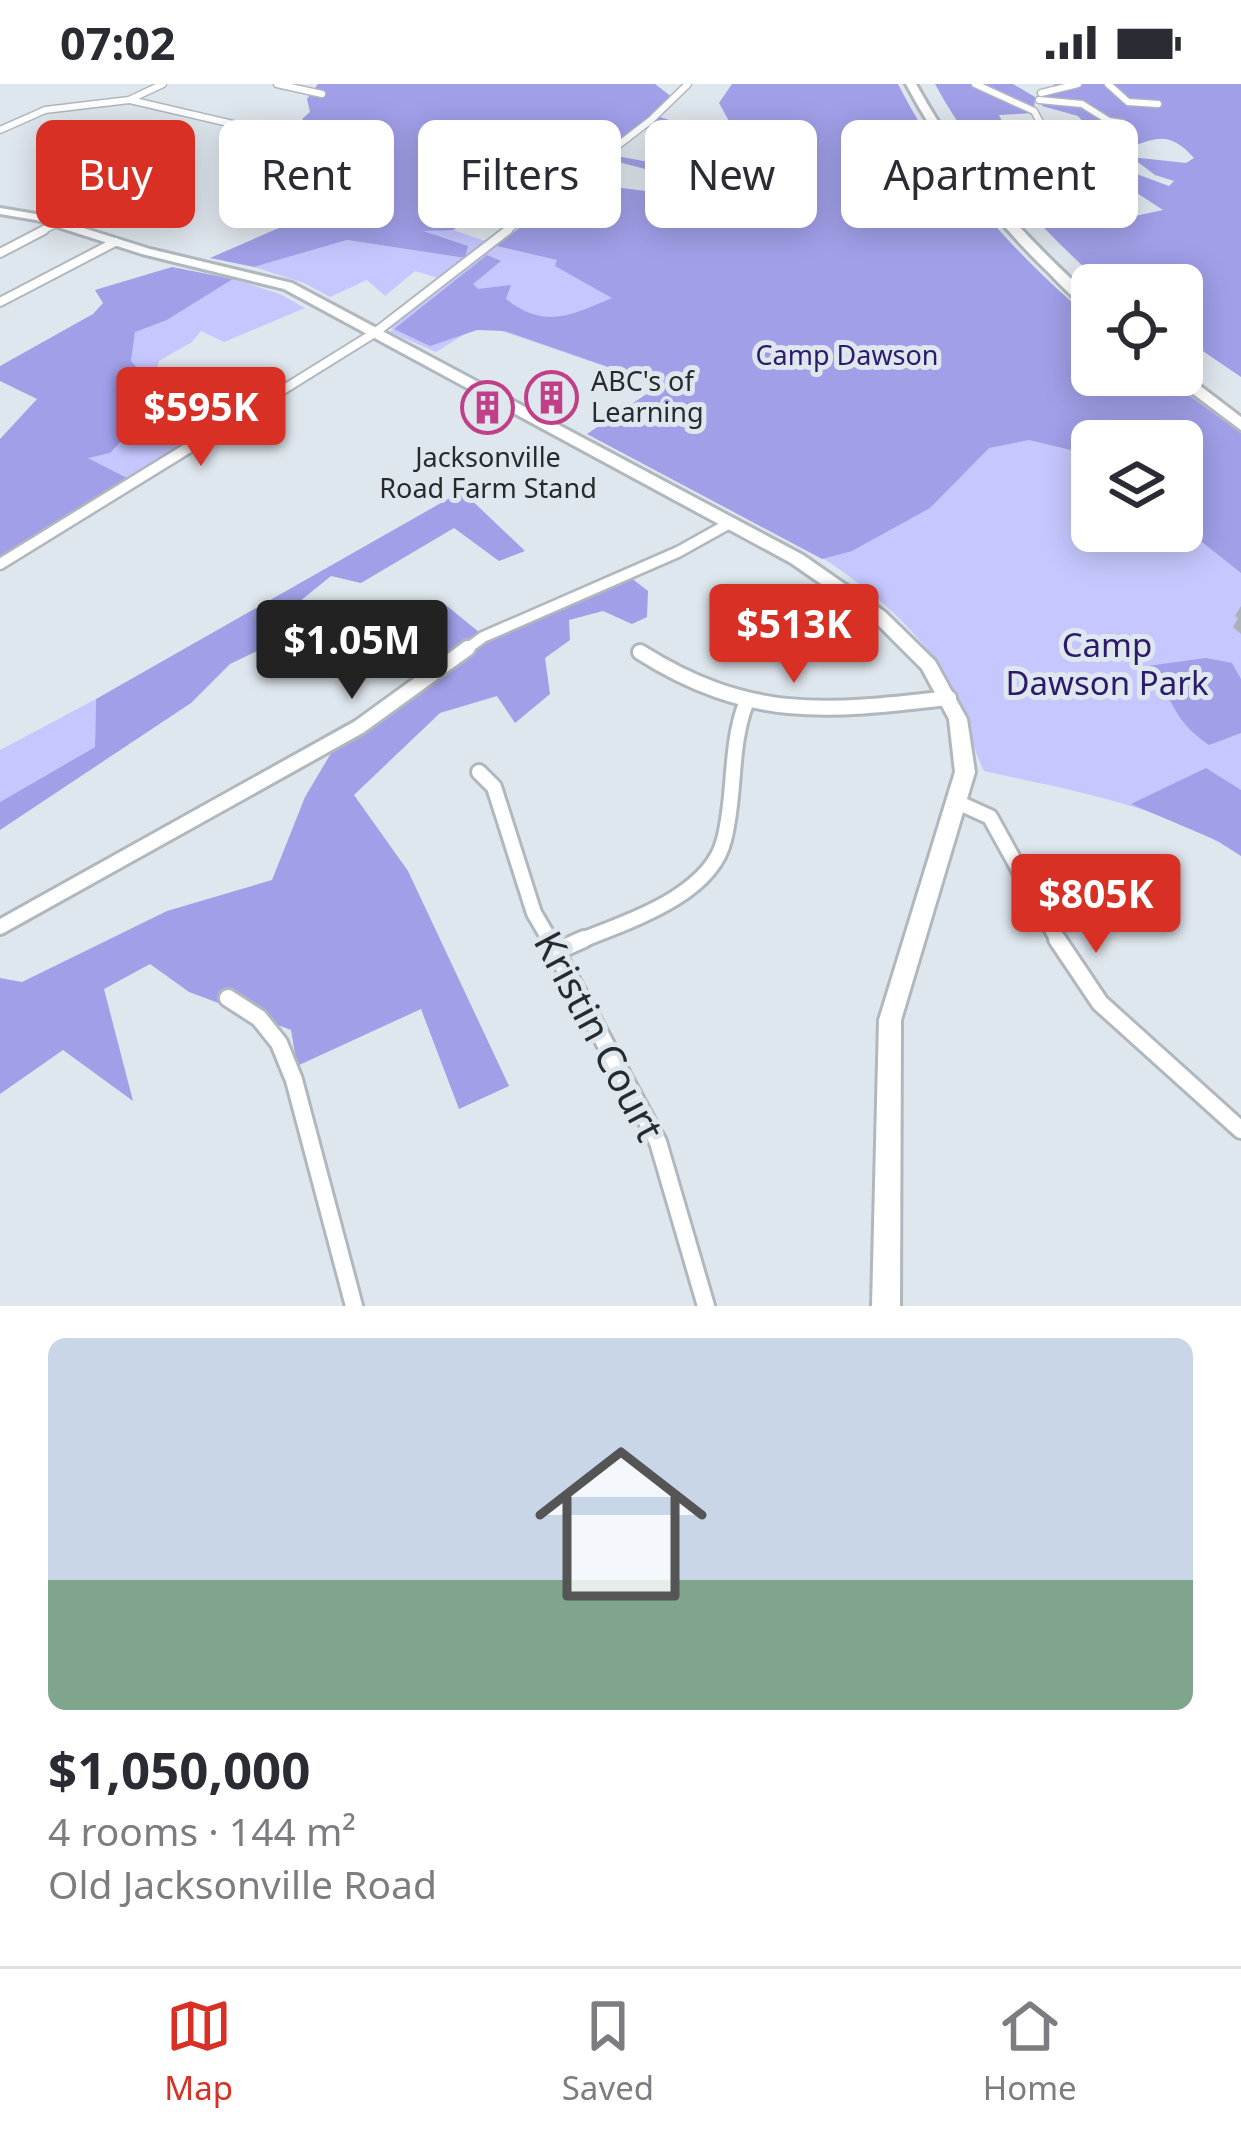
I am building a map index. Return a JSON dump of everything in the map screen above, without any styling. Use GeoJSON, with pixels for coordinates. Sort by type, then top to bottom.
{"type":"FeatureCollection","features":[{"type":"Feature","properties":{"kind":"highway"},"geometry":{"type":"LineString","coordinates":[[911,84],[970,182],[1071,287]]}},
{"type":"Feature","properties":{"kind":"highway"},"geometry":{"type":"LineString","coordinates":[[924,84],[986,182],[1071,268]]}},
{"type":"Feature","properties":{"kind":"highway"},"geometry":{"type":"LineString","coordinates":[[1203,379],[1241,407]]}},
{"type":"Feature","properties":{"kind":"highway"},"geometry":{"type":"LineString","coordinates":[[1203,396],[1241,425]]}},
{"type":"Feature","properties":{"kind":"main road"},"geometry":{"type":"LineString","coordinates":[[0,211],[36,218]]}},
{"type":"Feature","properties":{"kind":"main road"},"geometry":{"type":"LineString","coordinates":[[73,228],[275,280],[810,567],[879,616],[929,665],[949,698],[965,746],[965,772],[890,1020],[886,1306]]}},
{"type":"Feature","properties":{"kind":"street"},"geometry":{"type":"LineString","coordinates":[[129,100],[163,84]]}},
{"type":"Feature","properties":{"kind":"street"},"geometry":{"type":"LineString","coordinates":[[277,84],[322,94]]}},
{"type":"Feature","properties":{"kind":"street"},"geometry":{"type":"LineString","coordinates":[[0,564],[376,332],[651,120],[688,84]]}},
{"type":"Feature","properties":{"kind":"street"},"geometry":{"type":"LineString","coordinates":[[975,84],[1034,111],[1039,120]]}},
{"type":"Feature","properties":{"kind":"street"},"geometry":{"type":"LineString","coordinates":[[1040,93],[1078,84]]}},
{"type":"Feature","properties":{"kind":"street"},"geometry":{"type":"LineString","coordinates":[[1108,84],[1124,101],[1158,104]]}},
{"type":"Feature","properties":{"kind":"street"},"geometry":{"type":"LineString","coordinates":[[1039,120],[1040,93]]}},
{"type":"Feature","properties":{"kind":"street"},"geometry":{"type":"LineString","coordinates":[[1040,93],[1082,104],[1106,120]]}},
{"type":"Feature","properties":{"kind":"street"},"geometry":{"type":"LineString","coordinates":[[0,130],[52,108],[129,100],[219,121]]}},
{"type":"Feature","properties":{"kind":"street"},"geometry":{"type":"LineString","coordinates":[[0,119],[15,123]]}},
{"type":"Feature","properties":{"kind":"street"},"geometry":{"type":"LineString","coordinates":[[0,253],[48,228]]}},
{"type":"Feature","properties":{"kind":"street"},"geometry":{"type":"LineString","coordinates":[[0,302],[115,242]]}},
{"type":"Feature","properties":{"kind":"street"},"geometry":{"type":"LineString","coordinates":[[0,927],[358,727],[483,637],[637,572],[730,523]]}},
{"type":"Feature","properties":{"kind":"street"},"geometry":{"type":"LineString","coordinates":[[640,652],[697,687],[746,704],[842,710],[949,698]]}},
{"type":"Feature","properties":{"kind":"street"},"geometry":{"type":"LineString","coordinates":[[556,952],[676,894],[712,868],[725,840],[729,751],[746,704]]}},
{"type":"Feature","properties":{"kind":"street","name":"Kristin Court"},"geometry":{"type":"LineString","coordinates":[[479,772],[494,788],[524,888],[658,1142],[706,1306]]}},
{"type":"Feature","properties":{"kind":"street"},"geometry":{"type":"LineString","coordinates":[[957,802],[990,817],[1051,930],[1100,1003],[1241,1130]]}},
{"type":"Feature","properties":{"kind":"street"},"geometry":{"type":"LineString","coordinates":[[228,998],[259,1018],[279,1043],[294,1080],[354,1306]]}},
{"type":"Feature","properties":{"kind":"green space","name":"Camp Dawson"},"geometry":{"type":"Polygon","coordinates":[[[318,84],[655,84],[677,101],[657,116],[669,120],[645,120],[645,130],[622,142],[621,120],[418,120],[418,228],[456,228],[423,231],[468,246],[465,258],[347,240],[254,267],[210,258],[279,228],[394,228],[394,120],[303,120],[310,112],[307,99],[318,84]]]}},
{"type":"Feature","properties":{"kind":"green space","name":"Camp Dawson"},"geometry":{"type":"Polygon","coordinates":[[[732,84],[898,84],[918,120],[841,120],[841,228],[998,228],[1071,300],[1071,396],[1190,396],[1241,433],[1241,573],[1203,543],[1203,420],[1071,420],[1071,450],[1029,440],[989,448],[930,508],[852,551],[822,559],[587,434],[660,385],[505,331],[477,330],[430,346],[394,329],[487,255],[501,261],[473,284],[478,289],[511,285],[506,299],[533,314],[558,317],[612,298],[555,266],[557,260],[497,246],[520,228],[621,228],[621,188],[645,191],[645,228],[817,228],[817,120],[728,120],[719,103],[732,84]]]}},
{"type":"Feature","properties":{"kind":"green space"},"geometry":{"type":"Polygon","coordinates":[[[935,84],[1013,84],[1035,97],[1034,113],[999,115],[1001,120],[957,120],[935,84]]]}},
{"type":"Feature","properties":{"kind":"green space"},"geometry":{"type":"Polygon","coordinates":[[[1055,84],[1241,84],[1241,377],[1203,351],[1203,264],[1079,262],[1045,228],[1138,228],[1138,215],[1163,210],[1138,194],[1138,175],[1169,186],[1174,181],[1155,175],[1138,158],[1186,163],[1194,158],[1168,140],[1138,144],[1138,120],[1082,120],[1042,106],[1043,93],[1055,84]]]}},
{"type":"Feature","properties":{"kind":"green space","name":"Camp Dawson"},"geometry":{"type":"Polygon","coordinates":[[[622,157],[645,161],[645,169],[621,163],[622,157]]]}},
{"type":"Feature","properties":{"kind":"green space","name":"Camp Dawson Park"},"geometry":{"type":"Polygon","coordinates":[[[621,197],[645,206],[645,228],[703,228],[1071,367],[1071,396],[1134,396],[1181,420],[1071,420],[1071,552],[1203,552],[1203,431],[1241,450],[1241,856],[1149,812],[984,771],[952,686],[921,642],[882,603],[789,537],[587,434],[660,385],[481,324],[436,352],[390,332],[393,329],[386,326],[445,280],[415,271],[385,296],[367,280],[330,297],[254,267],[347,240],[465,258],[418,230],[453,230],[497,245],[519,228],[621,228],[621,197]]]}},
{"type":"Feature","properties":{"kind":"green space"},"geometry":{"type":"Polygon","coordinates":[[[172,267],[233,279],[167,320],[135,332],[131,361],[163,396],[110,453],[88,458],[137,483],[0,566],[0,439],[37,399],[0,381],[0,366],[93,314],[103,303],[95,290],[172,267]]]}},
{"type":"Feature","properties":{"kind":"green space"},"geometry":{"type":"Polygon","coordinates":[[[233,279],[280,294],[305,308],[224,342],[201,331],[192,342],[159,361],[157,370],[230,402],[235,420],[137,483],[86,457],[110,453],[135,331],[167,320],[233,279]]]}},
{"type":"Feature","properties":{"kind":"green space"},"geometry":{"type":"Polygon","coordinates":[[[462,491],[525,551],[499,561],[454,528],[361,583],[331,576],[294,606],[303,629],[230,664],[191,703],[0,830],[0,802],[95,747],[96,699],[462,491]]]}},
{"type":"Feature","properties":{"kind":"green space"},"geometry":{"type":"Polygon","coordinates":[[[626,574],[648,591],[647,617],[632,624],[603,611],[569,620],[570,640],[545,658],[550,694],[515,723],[497,696],[440,713],[354,795],[408,871],[509,1086],[459,1109],[421,1009],[297,1066],[291,1030],[189,992],[150,964],[104,989],[133,1101],[63,1050],[0,1094],[0,978],[22,982],[167,911],[272,880],[305,797],[346,728],[434,665],[397,634],[447,606],[485,637],[626,574]]]}},
{"type":"Feature","properties":{"kind":"green space"},"geometry":{"type":"Polygon","coordinates":[[[1206,658],[1232,663],[1241,679],[1241,733],[1209,745],[1185,724],[1147,666],[1206,658]]]}},
{"type":"Feature","properties":{"kind":"green space"},"geometry":{"type":"Polygon","coordinates":[[[96,699],[95,747],[0,802],[0,750],[96,699]]]}},
{"type":"Feature","properties":{"kind":"green space"},"geometry":{"type":"Polygon","coordinates":[[[1206,768],[1241,790],[1241,856],[1218,841],[1131,804],[1206,768]]]}},
{"type":"Feature","properties":{"kind":"building"},"geometry":{"type":"Polygon","coordinates":[[[549,388],[563,395],[554,401],[540,393],[549,388]]]}},
{"type":"Feature","properties":{"kind":"place","name":"ABC's of Learning"},"geometry":{"type":"Point","coordinates":[552,398]}},
{"type":"Feature","properties":{"kind":"place","name":"Jacksonville Road Farm Stand"},"geometry":{"type":"Point","coordinates":[488,408]}}]}
